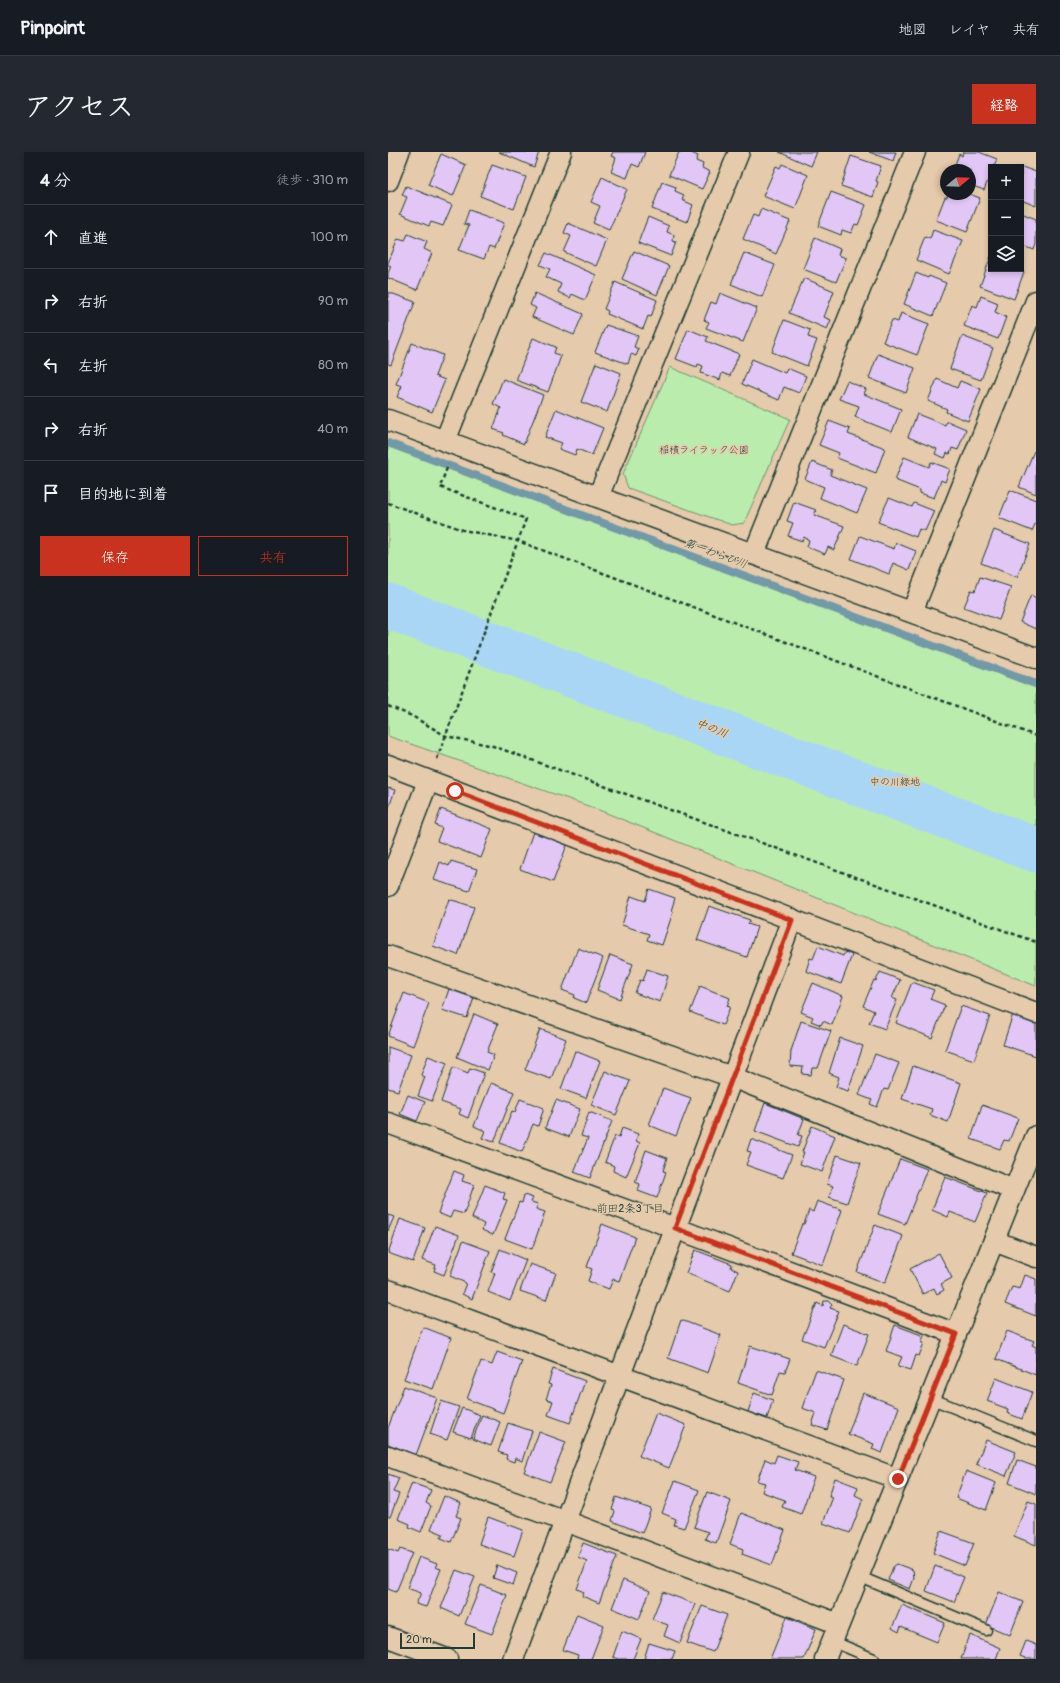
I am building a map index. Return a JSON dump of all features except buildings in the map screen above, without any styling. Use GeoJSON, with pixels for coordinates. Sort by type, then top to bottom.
{"type":"FeatureCollection","features":[{"type":"Feature","properties":{"kind":"street"},"geometry":{"type":"LineString","coordinates":[[388,181],[399,152]]}},
{"type":"Feature","properties":{"kind":"street"},"geometry":{"type":"LineString","coordinates":[[445,441],[561,152]]}},
{"type":"Feature","properties":{"kind":"street"},"geometry":{"type":"LineString","coordinates":[[598,497],[739,152]]}},
{"type":"Feature","properties":{"kind":"street"},"geometry":{"type":"LineString","coordinates":[[754,554],[915,152]]}},
{"type":"Feature","properties":{"kind":"street"},"geometry":{"type":"LineString","coordinates":[[912,612],[1036,301]]}},
{"type":"Feature","properties":{"kind":"street"},"geometry":{"type":"LineString","coordinates":[[388,420],[1036,658]]}},
{"type":"Feature","properties":{"kind":"street"},"geometry":{"type":"LineString","coordinates":[[388,765],[1036,1013]]}},
{"type":"Feature","properties":{"kind":"street"},"geometry":{"type":"LineString","coordinates":[[388,886],[428,781]]}},
{"type":"Feature","properties":{"kind":"street"},"geometry":{"type":"LineString","coordinates":[[513,1659],[792,920]]}},
{"type":"Feature","properties":{"kind":"street"},"geometry":{"type":"LineString","coordinates":[[388,956],[732,1077],[1014,1190]]}},
{"type":"Feature","properties":{"kind":"street"},"geometry":{"type":"LineString","coordinates":[[388,1123],[675,1228],[956,1334]]}},
{"type":"Feature","properties":{"kind":"street"},"geometry":{"type":"LineString","coordinates":[[388,1456],[565,1521],[832,1642],[1036,1136]]}},
{"type":"Feature","properties":{"kind":"street"},"geometry":{"type":"LineString","coordinates":[[994,1241],[1036,1257]]}},
{"type":"Feature","properties":{"kind":"street"},"geometry":{"type":"LineString","coordinates":[[388,1290],[619,1377],[898,1479]]}},
{"type":"Feature","properties":{"kind":"street"},"geometry":{"type":"LineString","coordinates":[[388,1638],[447,1659]]}},
{"type":"Feature","properties":{"kind":"lane"},"geometry":{"type":"LineString","coordinates":[[930,1398],[1036,1441]]}},
{"type":"Feature","properties":{"kind":"lane"},"geometry":{"type":"LineString","coordinates":[[858,1576],[986,1630]]}},
{"type":"Feature","properties":{"kind":"lane"},"geometry":{"type":"LineString","coordinates":[[832,1642],[874,1659]]}},
{"type":"Feature","properties":{"kind":"path"},"geometry":{"type":"LineString","coordinates":[[437,759],[526,519],[440,487],[446,470]]}},
{"type":"Feature","properties":{"kind":"path"},"geometry":{"type":"LineString","coordinates":[[388,503],[463,530],[518,541],[1036,736]]}},
{"type":"Feature","properties":{"kind":"path"},"geometry":{"type":"LineString","coordinates":[[388,706],[412,716],[446,736],[493,746],[1036,942]]}},
{"type":"Feature","properties":{"kind":"green space","name":"稲積ライラック公園"},"geometry":{"type":"Polygon","coordinates":[[[670,367],[790,419],[744,523],[732,525],[628,488],[623,474],[670,367]]]}},
{"type":"Feature","properties":{"kind":"green space","name":"中の川緑地"},"geometry":{"type":"Polygon","coordinates":[[[388,443],[1036,688],[1036,986],[594,808],[388,736],[388,443]]]}},
{"type":"Feature","properties":{"kind":"waterway","name":"第一わらび川"},"geometry":{"type":"LineString","coordinates":[[388,443],[1036,684]]}},
{"type":"Feature","properties":{"kind":"waterway","name":"中の川"},"geometry":{"type":"LineString","coordinates":[[388,606],[1036,850]]}},
{"type":"Feature","properties":{"kind":"district","name":"前田2条3丁目"},"geometry":{"type":"Point","coordinates":[630,1208]}},
{"type":"Feature","properties":{"kind":"route"},"geometry":{"type":"LineString","coordinates":[[455,791],[792,920],[675,1228],[956,1334],[898,1479]]}}]}
